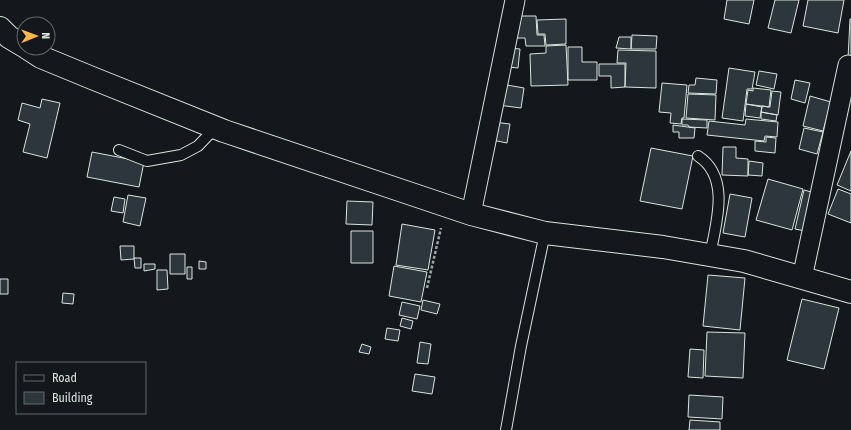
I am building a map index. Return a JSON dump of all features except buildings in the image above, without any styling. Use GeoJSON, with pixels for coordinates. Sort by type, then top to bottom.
{"type":"FeatureCollection","features":[{"type":"Feature","properties":{"kind":"street"},"geometry":{"type":"LineString","coordinates":[[471,214],[514,0]]}},
{"type":"Feature","properties":{"kind":"street"},"geometry":{"type":"LineString","coordinates":[[0,28],[9,37],[16,41]]}},
{"type":"Feature","properties":{"kind":"street"},"geometry":{"type":"LineString","coordinates":[[41,56],[216,127],[471,214],[545,233],[663,247],[744,261],[851,292]]}},
{"type":"Feature","properties":{"kind":"street"},"geometry":{"type":"LineString","coordinates":[[802,278],[848,65]]}},
{"type":"Feature","properties":{"kind":"lane"},"geometry":{"type":"LineString","coordinates":[[119,150],[147,161],[181,155],[198,146],[216,127]]}},
{"type":"Feature","properties":{"kind":"lane"},"geometry":{"type":"LineString","coordinates":[[698,156],[707,162],[714,174],[718,192],[719,210],[710,255]]}},
{"type":"Feature","properties":{"kind":"lane"},"geometry":{"type":"LineString","coordinates":[[506,430],[521,346],[545,233]]}},
{"type":"Feature","properties":{"kind":"path"},"geometry":{"type":"LineString","coordinates":[[427,288],[446,206]]}}]}
